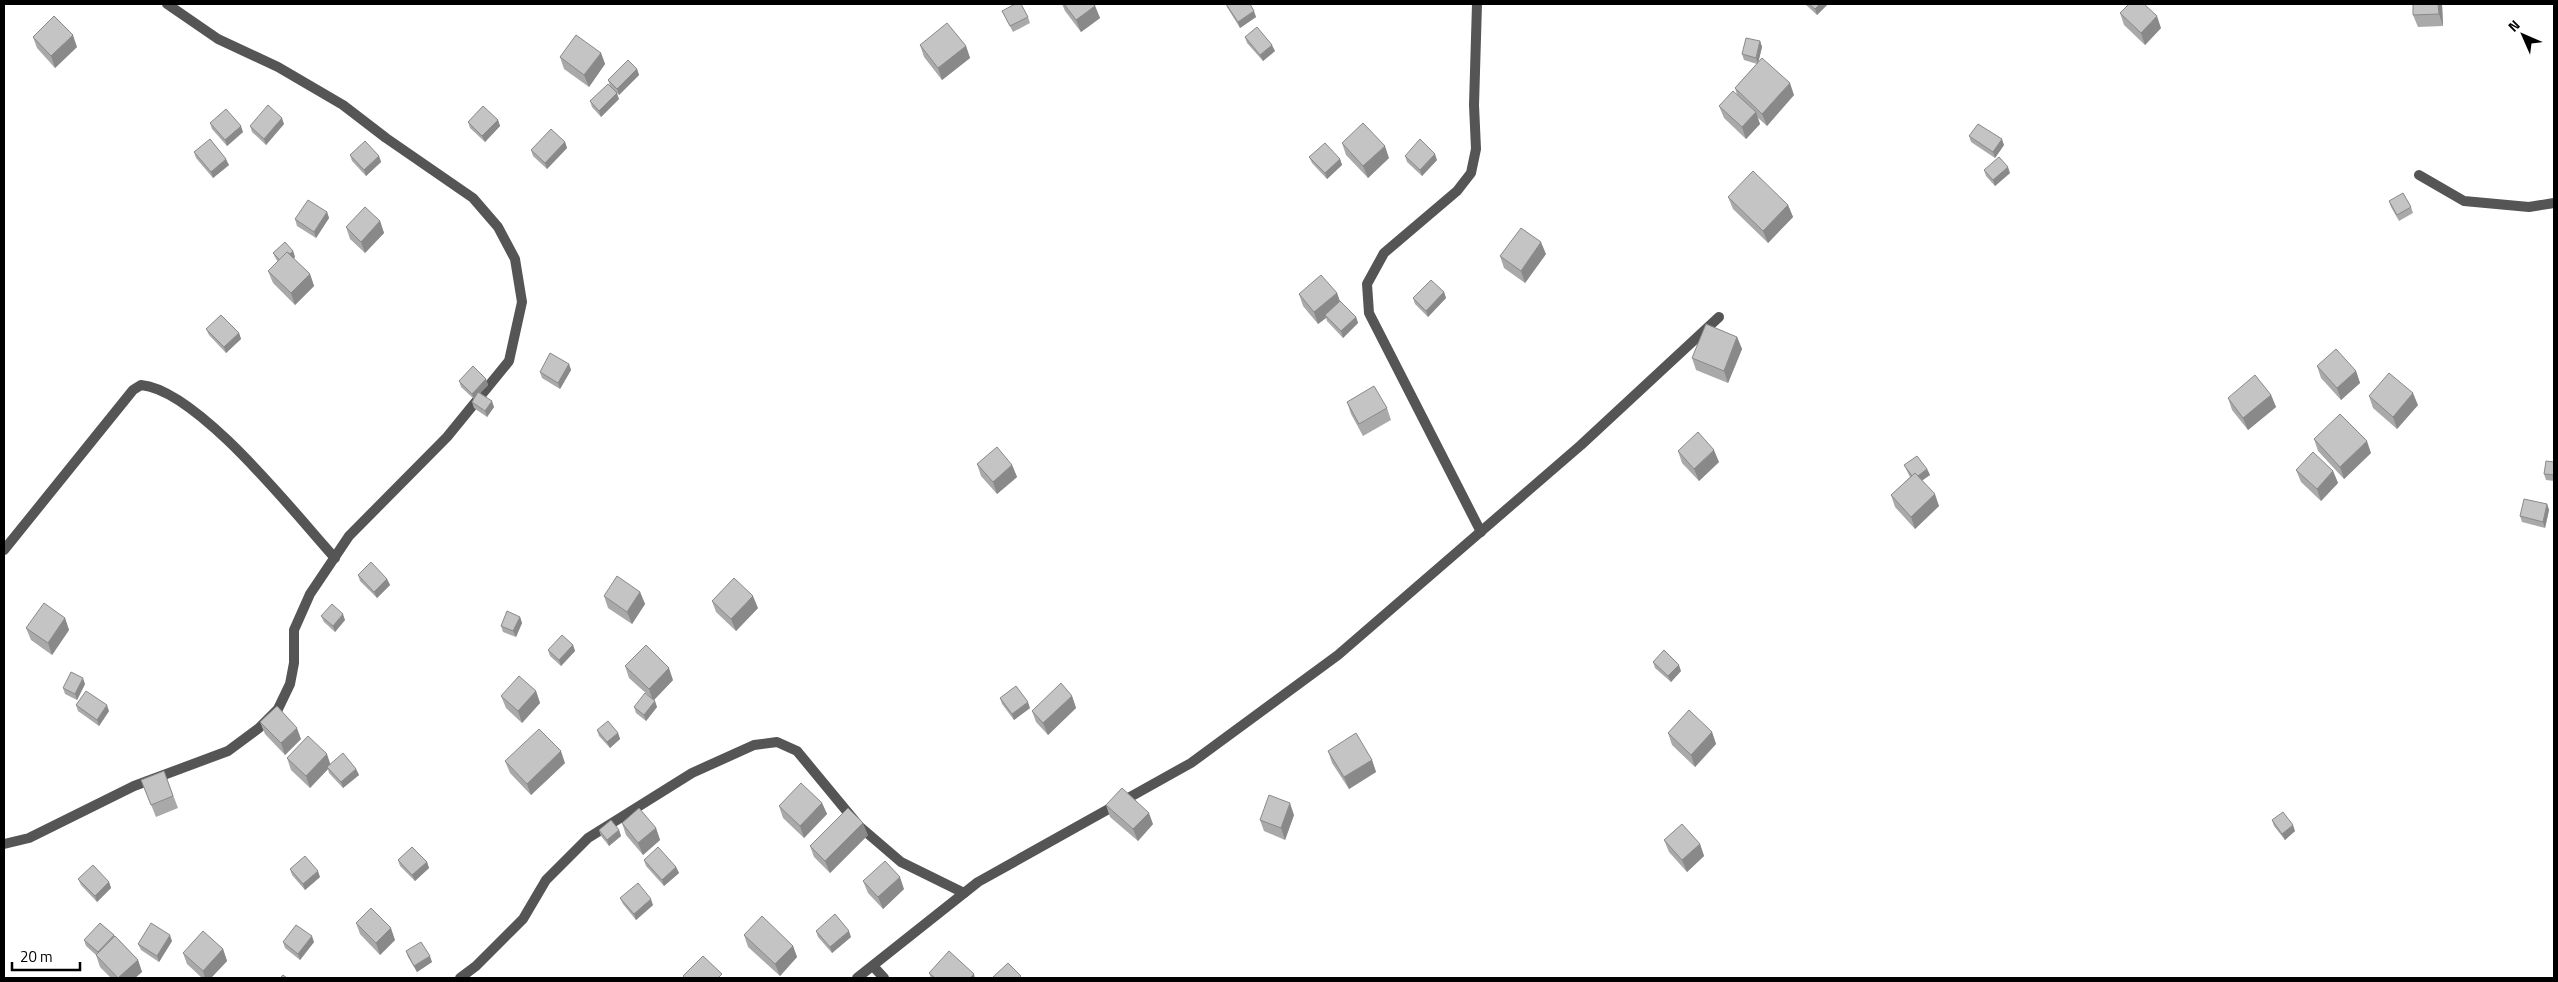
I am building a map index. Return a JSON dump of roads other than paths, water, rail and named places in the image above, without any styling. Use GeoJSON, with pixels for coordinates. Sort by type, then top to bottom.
{"type":"FeatureCollection","features":[{"type":"Feature","properties":{"kind":"street"},"geometry":{"type":"LineString","coordinates":[[4,844],[29,838],[134,786],[228,751],[258,728],[278,709],[290,684],[294,663],[294,630],[310,594],[350,536],[447,437],[509,361],[522,302],[515,259],[498,227],[473,198],[386,138],[343,105],[278,67],[218,39],[167,4]]}},
{"type":"Feature","properties":{"kind":"street"},"geometry":{"type":"LineString","coordinates":[[1477,4],[1474,105],[1476,150],[1471,173],[1457,191],[1384,253],[1366,284],[1368,313],[1481,532]]}},
{"type":"Feature","properties":{"kind":"street"},"geometry":{"type":"LineString","coordinates":[[2420,175],[2464,201],[2528,207],[2554,203]]}},
{"type":"Feature","properties":{"kind":"street"},"geometry":{"type":"LineString","coordinates":[[857,978],[978,882],[1191,763],[1338,655],[1581,445],[1719,317]]}},
{"type":"Feature","properties":{"kind":"street"},"geometry":{"type":"LineString","coordinates":[[4,550],[133,390],[141,385],[161,389],[244,454],[335,558]]}},
{"type":"Feature","properties":{"kind":"street"},"geometry":{"type":"LineString","coordinates":[[460,978],[476,966],[523,919],[546,880],[588,838],[692,773],[754,745],[777,742],[797,751],[860,826],[902,862],[964,893]]}},
{"type":"Feature","properties":{"kind":"street"},"geometry":{"type":"LineString","coordinates":[[873,966],[884,978]]}}]}
